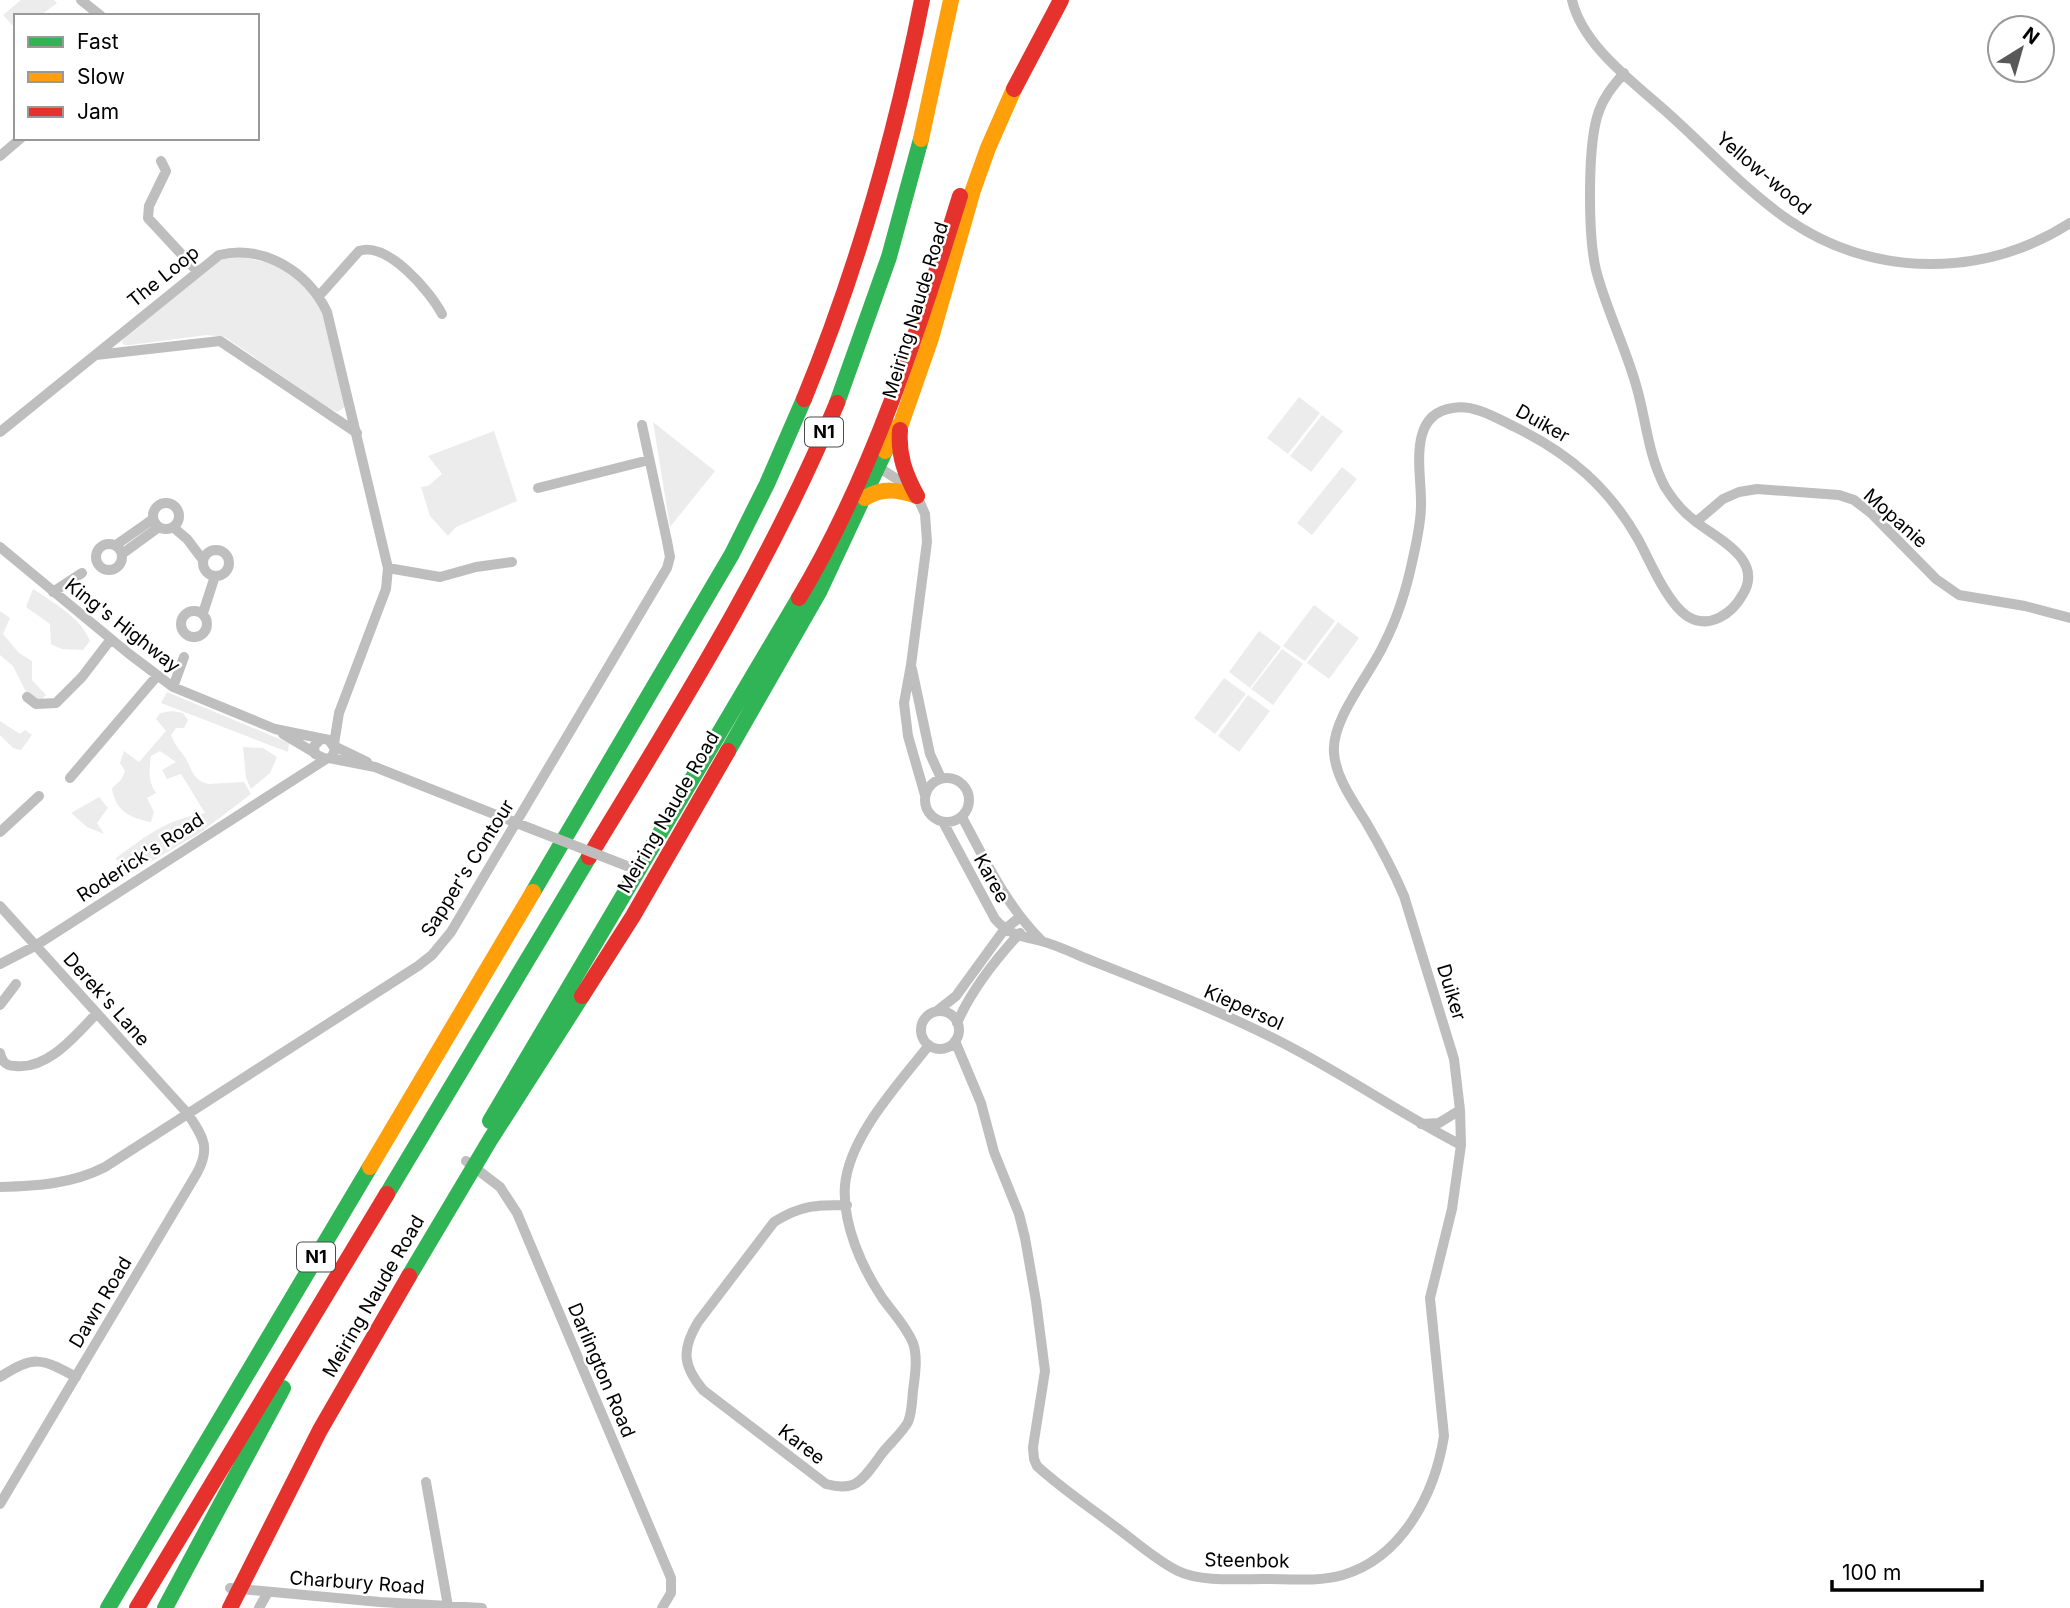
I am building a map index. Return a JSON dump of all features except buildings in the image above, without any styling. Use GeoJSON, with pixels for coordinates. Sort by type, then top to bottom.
{"type":"FeatureCollection","features":[{"type":"Feature","properties":{"kind":"main road","name":"N1"},"geometry":{"type":"LineString","coordinates":[[108,1608],[558,851],[732,553],[766,487],[813,382],[853,274],[895,130],[922,0]]}},
{"type":"Feature","properties":{"kind":"main road","name":"N1"},"geometry":{"type":"LineString","coordinates":[[137,1608],[699,675],[804,476],[836,407],[892,249],[921,149],[951,0]]}},
{"type":"Feature","properties":{"kind":"main road","name":"Meiring Naude Road"},"geometry":{"type":"LineString","coordinates":[[230,1608],[235,1589],[326,1398],[470,1164],[654,879],[819,592],[865,498],[873,463],[980,138],[1024,42],[1049,0]]}},
{"type":"Feature","properties":{"kind":"main road","name":"Meiring Naude Road"},"geometry":{"type":"LineString","coordinates":[[470,1164],[632,869],[816,570],[873,463],[901,424],[931,338],[973,190],[988,148],[1026,61],[1061,0]]}},
{"type":"Feature","properties":{"kind":"main road"},"geometry":{"type":"LineString","coordinates":[[901,424],[898,443],[900,461],[917,496]]}},
{"type":"Feature","properties":{"kind":"main road"},"geometry":{"type":"LineString","coordinates":[[865,498],[873,492],[887,488],[917,496]]}},
{"type":"Feature","properties":{"kind":"main road"},"geometry":{"type":"LineString","coordinates":[[164,1608],[393,1184]]}},
{"type":"Feature","properties":{"kind":"main road"},"geometry":{"type":"LineString","coordinates":[[96,1608],[174,1493]]}},
{"type":"Feature","properties":{"kind":"main road","name":"Meiring Naude Road"},"geometry":{"type":"LineString","coordinates":[[217,1608],[235,1589]]}},
{"type":"Feature","properties":{"kind":"street"},"geometry":{"type":"LineString","coordinates":[[81,0],[98,14]]}},
{"type":"Feature","properties":{"kind":"street","name":"Yellow-wood"},"geometry":{"type":"LineString","coordinates":[[1572,0],[1584,29],[1596,46],[1771,207],[1805,230],[1851,251],[1894,262],[1940,265],[1968,263],[2024,248],[2070,223]]}},
{"type":"Feature","properties":{"kind":"street","name":"Duiker"},"geometry":{"type":"LineString","coordinates":[[1461,1145],[1454,1059],[1404,896],[1387,859],[1338,773],[1334,750],[1337,730],[1385,642],[1410,575],[1421,512],[1418,461],[1423,432],[1433,417],[1443,411],[1455,407],[1464,408],[1494,417],[1560,452],[1584,470],[1614,502],[1683,613],[1693,619],[1709,621],[1726,614],[1736,605],[1748,586],[1748,572],[1739,554],[1696,522],[1674,500],[1657,468],[1633,371],[1603,294],[1596,267],[1591,210],[1594,129],[1604,100],[1624,73]]}},
{"type":"Feature","properties":{"kind":"street"},"geometry":{"type":"LineString","coordinates":[[0,156],[20,140]]}},
{"type":"Feature","properties":{"kind":"street"},"geometry":{"type":"LineString","coordinates":[[161,161],[166,171],[149,206],[148,218],[197,271]]}},
{"type":"Feature","properties":{"kind":"street"},"geometry":{"type":"LineString","coordinates":[[319,296],[359,251],[371,249],[383,253],[421,283],[442,314]]}},
{"type":"Feature","properties":{"kind":"street","name":"The Loop"},"geometry":{"type":"LineString","coordinates":[[0,432],[214,257],[244,253],[263,256],[304,279],[319,296],[329,320],[388,568],[386,589],[339,713],[334,745]]}},
{"type":"Feature","properties":{"kind":"street"},"geometry":{"type":"LineString","coordinates":[[93,355],[220,341],[356,433]]}},
{"type":"Feature","properties":{"kind":"street","name":"Sapper's Contour"},"geometry":{"type":"LineString","coordinates":[[0,1187],[60,1183],[87,1176],[105,1167],[432,955],[451,932],[667,568],[670,557],[642,425]]}},
{"type":"Feature","properties":{"kind":"street"},"geometry":{"type":"LineString","coordinates":[[538,488],[649,460]]}},
{"type":"Feature","properties":{"kind":"street"},"geometry":{"type":"LineString","coordinates":[[873,463],[917,496],[925,514],[927,530],[904,703],[908,736],[925,795]]}},
{"type":"Feature","properties":{"kind":"street","name":"Mopanie"},"geometry":{"type":"LineString","coordinates":[[1696,522],[1723,499],[1739,492],[1757,489],[1839,495],[1854,500],[1871,513],[1936,579],[1953,592],[2070,618]]}},
{"type":"Feature","properties":{"kind":"street"},"geometry":{"type":"LineString","coordinates":[[176,524],[166,529],[156,523],[153,511],[158,505],[169,502],[178,510],[176,524],[187,539],[206,556]]}},
{"type":"Feature","properties":{"kind":"street"},"geometry":{"type":"LineString","coordinates":[[119,550],[156,523]]}},
{"type":"Feature","properties":{"kind":"street"},"geometry":{"type":"LineString","coordinates":[[108,544],[119,550],[121,562],[116,569],[107,570],[97,563],[96,554],[100,547],[108,544]]}},
{"type":"Feature","properties":{"kind":"street","name":"King's Highway"},"geometry":{"type":"LineString","coordinates":[[0,547],[156,676],[173,687],[275,729],[315,753]]}},
{"type":"Feature","properties":{"kind":"street"},"geometry":{"type":"LineString","coordinates":[[206,556],[220,550],[229,559],[227,571],[212,575]]}},
{"type":"Feature","properties":{"kind":"street"},"geometry":{"type":"LineString","coordinates":[[206,556],[204,568],[212,575]]}},
{"type":"Feature","properties":{"kind":"street"},"geometry":{"type":"LineString","coordinates":[[388,568],[440,577],[476,567],[512,562]]}},
{"type":"Feature","properties":{"kind":"street"},"geometry":{"type":"LineString","coordinates":[[53,592],[97,563]]}},
{"type":"Feature","properties":{"kind":"street"},"geometry":{"type":"LineString","coordinates":[[200,612],[212,575]]}},
{"type":"Feature","properties":{"kind":"street"},"geometry":{"type":"LineString","coordinates":[[189,611],[200,612],[207,620],[207,628],[199,636],[192,637],[184,633],[181,621],[189,611]]}},
{"type":"Feature","properties":{"kind":"street"},"geometry":{"type":"LineString","coordinates":[[173,687],[192,637]]}},
{"type":"Feature","properties":{"kind":"street"},"geometry":{"type":"LineString","coordinates":[[27,697],[36,704],[57,703],[82,677],[111,639]]}},
{"type":"Feature","properties":{"kind":"street"},"geometry":{"type":"LineString","coordinates":[[911,664],[930,754],[941,778]]}},
{"type":"Feature","properties":{"kind":"street"},"geometry":{"type":"LineString","coordinates":[[69,778],[156,676]]}},
{"type":"Feature","properties":{"kind":"street","name":"The Loop"},"geometry":{"type":"LineString","coordinates":[[321,739],[339,713]]}},
{"type":"Feature","properties":{"kind":"street","name":"King's Highway"},"geometry":{"type":"LineString","coordinates":[[275,729],[321,739]]}},
{"type":"Feature","properties":{"kind":"street"},"geometry":{"type":"LineString","coordinates":[[908,736],[924,731]]}},
{"type":"Feature","properties":{"kind":"street"},"geometry":{"type":"LineString","coordinates":[[375,767],[321,759],[315,753],[314,746],[321,739],[329,740],[375,767],[654,879]]}},
{"type":"Feature","properties":{"kind":"street"},"geometry":{"type":"LineString","coordinates":[[328,759],[333,754],[334,745]]}},
{"type":"Feature","properties":{"kind":"street","name":"Roderick's Road"},"geometry":{"type":"LineString","coordinates":[[297,777],[315,753]]}},
{"type":"Feature","properties":{"kind":"street","name":"Roderick's Road"},"geometry":{"type":"LineString","coordinates":[[0,964],[35,946],[328,759]]}},
{"type":"Feature","properties":{"kind":"street"},"geometry":{"type":"LineString","coordinates":[[941,778],[951,778],[967,789],[969,804],[962,817],[943,822],[928,811],[924,804],[925,795],[930,784],[941,778]]}},
{"type":"Feature","properties":{"kind":"street"},"geometry":{"type":"LineString","coordinates":[[0,832],[39,796]]}},
{"type":"Feature","properties":{"kind":"street","name":"Karee"},"geometry":{"type":"LineString","coordinates":[[962,817],[1023,921],[1042,941]]}},
{"type":"Feature","properties":{"kind":"street","name":"Karee"},"geometry":{"type":"LineString","coordinates":[[937,1011],[956,996],[1004,930],[995,919],[943,822]]}},
{"type":"Feature","properties":{"kind":"street","name":"Derek's Lane"},"geometry":{"type":"LineString","coordinates":[[0,906],[188,1114]]}},
{"type":"Feature","properties":{"kind":"street"},"geometry":{"type":"LineString","coordinates":[[1004,930],[1023,921]]}},
{"type":"Feature","properties":{"kind":"street"},"geometry":{"type":"LineString","coordinates":[[944,1048],[955,1041],[957,1023],[967,1002],[984,976],[1017,936],[1023,921]]}},
{"type":"Feature","properties":{"kind":"street"},"geometry":{"type":"LineString","coordinates":[[1004,930],[1017,936],[1042,941]]}},
{"type":"Feature","properties":{"kind":"street","name":"Kiepersol"},"geometry":{"type":"LineString","coordinates":[[1042,941],[1267,1035],[1364,1087],[1421,1124],[1461,1145]]}},
{"type":"Feature","properties":{"kind":"street"},"geometry":{"type":"LineString","coordinates":[[0,1005],[16,984]]}},
{"type":"Feature","properties":{"kind":"street"},"geometry":{"type":"LineString","coordinates":[[957,1023],[949,1014],[937,1011],[928,1015],[921,1027],[923,1039],[929,1045],[944,1048],[967,1068]]}},
{"type":"Feature","properties":{"kind":"street"},"geometry":{"type":"LineString","coordinates":[[0,1053],[4,1062],[10,1066],[32,1066],[64,1045],[97,1013]]}},
{"type":"Feature","properties":{"kind":"street"},"geometry":{"type":"LineString","coordinates":[[955,1041],[967,1068]]}},
{"type":"Feature","properties":{"kind":"street","name":"Karee"},"geometry":{"type":"LineString","coordinates":[[847,1205],[808,1205],[791,1211],[774,1222],[698,1322],[690,1336],[686,1359],[691,1376],[703,1390],[827,1484],[839,1487],[859,1482],[907,1423],[911,1412],[915,1376],[914,1346],[903,1323],[883,1299],[858,1256],[850,1230],[845,1186],[858,1144],[872,1119],[929,1045]]}},
{"type":"Feature","properties":{"kind":"street","name":"Steenbok"},"geometry":{"type":"LineString","coordinates":[[967,1068],[981,1103],[994,1152],[1018,1214],[1036,1301],[1045,1371],[1033,1447],[1034,1459],[1042,1470],[1135,1541],[1178,1571],[1192,1576],[1236,1579],[1322,1578],[1343,1574],[1376,1558],[1398,1540],[1429,1494],[1441,1458],[1444,1436],[1430,1298],[1452,1209],[1461,1145]]}},
{"type":"Feature","properties":{"kind":"street"},"geometry":{"type":"LineString","coordinates":[[1421,1124],[1439,1123],[1460,1110]]}},
{"type":"Feature","properties":{"kind":"street","name":"Dawn Road"},"geometry":{"type":"LineString","coordinates":[[0,1504],[201,1167],[205,1144],[188,1114]]}},
{"type":"Feature","properties":{"kind":"street","name":"Darlington Road"},"geometry":{"type":"LineString","coordinates":[[470,1164],[500,1187],[513,1205],[671,1578],[671,1593],[662,1608]]}},
{"type":"Feature","properties":{"kind":"street"},"geometry":{"type":"LineString","coordinates":[[0,1377],[20,1364],[35,1361],[47,1363],[76,1377]]}},
{"type":"Feature","properties":{"kind":"street"},"geometry":{"type":"LineString","coordinates":[[425,1482],[448,1606]]}},
{"type":"Feature","properties":{"kind":"street","name":"Charbury Road"},"geometry":{"type":"LineString","coordinates":[[235,1589],[380,1605],[482,1608]]}},
{"type":"Feature","properties":{"kind":"street"},"geometry":{"type":"LineString","coordinates":[[259,1608],[268,1592]]}},
{"type":"Feature","properties":{"kind":"shaded area"},"geometry":{"type":"Polygon","coordinates":[[[21,0],[54,0],[57,3],[43,14],[14,14],[14,27],[3,15],[21,0]]]}},
{"type":"Feature","properties":{"kind":"shaded area"},"geometry":{"type":"Polygon","coordinates":[[[242,257],[274,264],[302,282],[320,305],[345,407],[337,412],[327,407],[225,337],[207,335],[124,345],[124,338],[221,259],[242,257]]]}},
{"type":"Feature","properties":{"kind":"shaded area"},"geometry":{"type":"Polygon","coordinates":[[[1299,397],[1320,413],[1288,454],[1267,438],[1299,397]]]}},
{"type":"Feature","properties":{"kind":"shaded area"},"geometry":{"type":"Polygon","coordinates":[[[1322,415],[1343,431],[1311,472],[1290,456],[1322,415]]]}},
{"type":"Feature","properties":{"kind":"shaded area"},"geometry":{"type":"Polygon","coordinates":[[[653,422],[715,471],[670,527],[653,422]]]}},
{"type":"Feature","properties":{"kind":"shaded area"},"geometry":{"type":"Polygon","coordinates":[[[494,431],[517,501],[456,527],[448,536],[430,516],[421,487],[428,486],[442,474],[428,456],[494,431]]]}},
{"type":"Feature","properties":{"kind":"shaded area"},"geometry":{"type":"Polygon","coordinates":[[[1342,467],[1357,479],[1312,535],[1297,523],[1342,467]]]}},
{"type":"Feature","properties":{"kind":"shaded area"},"geometry":{"type":"Polygon","coordinates":[[[33,589],[81,625],[90,641],[83,650],[62,649],[51,644],[50,624],[26,607],[33,589]]]}},
{"type":"Feature","properties":{"kind":"shaded area"},"geometry":{"type":"Polygon","coordinates":[[[1314,605],[1335,621],[1305,661],[1283,646],[1314,605]]]}},
{"type":"Feature","properties":{"kind":"shaded area"},"geometry":{"type":"Polygon","coordinates":[[[0,611],[10,618],[3,634],[19,653],[32,661],[32,680],[46,695],[39,702],[27,694],[13,666],[0,655],[0,611]]]}},
{"type":"Feature","properties":{"kind":"shaded area"},"geometry":{"type":"Polygon","coordinates":[[[1338,622],[1359,638],[1329,679],[1307,663],[1338,622]]]}},
{"type":"Feature","properties":{"kind":"shaded area"},"geometry":{"type":"Polygon","coordinates":[[[1259,631],[1281,647],[1250,688],[1229,672],[1259,631]]]}},
{"type":"Feature","properties":{"kind":"shaded area"},"geometry":{"type":"Polygon","coordinates":[[[1282,649],[1303,664],[1273,705],[1251,689],[1282,649]]]}},
{"type":"Feature","properties":{"kind":"shaded area"},"geometry":{"type":"Polygon","coordinates":[[[1224,678],[1246,694],[1215,734],[1194,718],[1224,678]]]}},
{"type":"Feature","properties":{"kind":"shaded area"},"geometry":{"type":"Polygon","coordinates":[[[167,692],[289,743],[288,752],[161,703],[167,692]]]}},
{"type":"Feature","properties":{"kind":"shaded area"},"geometry":{"type":"Polygon","coordinates":[[[1248,695],[1270,711],[1239,752],[1218,736],[1248,695]]]}},
{"type":"Feature","properties":{"kind":"shaded area"},"geometry":{"type":"Polygon","coordinates":[[[160,713],[183,713],[188,720],[184,728],[176,728],[171,735],[196,777],[208,784],[244,782],[251,794],[201,832],[125,877],[116,858],[168,824],[205,813],[181,774],[167,779],[162,770],[176,762],[160,751],[151,756],[150,761],[150,780],[156,793],[147,798],[154,812],[151,822],[125,812],[114,796],[112,788],[121,780],[125,771],[120,763],[124,751],[139,762],[166,731],[156,719],[160,713]]]}},
{"type":"Feature","properties":{"kind":"shaded area"},"geometry":{"type":"Polygon","coordinates":[[[0,721],[20,734],[25,730],[32,735],[21,750],[13,748],[0,735],[0,721]]]}},
{"type":"Feature","properties":{"kind":"shaded area"},"geometry":{"type":"Polygon","coordinates":[[[243,747],[263,748],[277,757],[270,773],[251,789],[246,778],[243,747]]]}},
{"type":"Feature","properties":{"kind":"shaded area"},"geometry":{"type":"Polygon","coordinates":[[[99,797],[108,808],[97,823],[104,834],[87,827],[71,813],[99,797]]]}},
{"type":"Feature","properties":{"kind":"traffic: fast"},"geometry":{"type":"LineString","coordinates":[[837,403],[889,257],[921,139]]}},
{"type":"Feature","properties":{"kind":"traffic: fast"},"geometry":{"type":"LineString","coordinates":[[533,892],[732,554],[767,484],[804,399]]}},
{"type":"Feature","properties":{"kind":"traffic: fast"},"geometry":{"type":"LineString","coordinates":[[728,751],[819,592],[885,451]]}},
{"type":"Feature","properties":{"kind":"traffic: fast"},"geometry":{"type":"LineString","coordinates":[[490,1121],[799,598]]}},
{"type":"Feature","properties":{"kind":"traffic: fast"},"geometry":{"type":"LineString","coordinates":[[387,1194],[589,857]]}},
{"type":"Feature","properties":{"kind":"traffic: fast"},"geometry":{"type":"LineString","coordinates":[[409,1276],[490,1140],[582,996]]}},
{"type":"Feature","properties":{"kind":"traffic: fast"},"geometry":{"type":"LineString","coordinates":[[108,1608],[370,1167]]}},
{"type":"Feature","properties":{"kind":"traffic: fast"},"geometry":{"type":"LineString","coordinates":[[165,1608],[283,1388]]}},
{"type":"Feature","properties":{"kind":"traffic: slow"},"geometry":{"type":"LineString","coordinates":[[921,139],[951,0]]}},
{"type":"Feature","properties":{"kind":"traffic: slow"},"geometry":{"type":"LineString","coordinates":[[885,451],[895,429],[901,424],[931,338],[973,190],[1014,89]]}},
{"type":"Feature","properties":{"kind":"traffic: slow"},"geometry":{"type":"LineString","coordinates":[[865,498],[878,492],[891,491],[917,496]]}},
{"type":"Feature","properties":{"kind":"traffic: slow"},"geometry":{"type":"LineString","coordinates":[[370,1167],[533,892]]}},
{"type":"Feature","properties":{"kind":"traffic: jam"},"geometry":{"type":"LineString","coordinates":[[804,399],[841,302],[873,202],[900,102],[922,0]]}},
{"type":"Feature","properties":{"kind":"traffic: jam"},"geometry":{"type":"LineString","coordinates":[[1014,89],[1061,0]]}},
{"type":"Feature","properties":{"kind":"traffic: jam"},"geometry":{"type":"LineString","coordinates":[[799,598],[849,503],[871,453],[910,351],[960,196]]}},
{"type":"Feature","properties":{"kind":"traffic: jam"},"geometry":{"type":"LineString","coordinates":[[589,857],[722,635],[783,521],[837,403]]}},
{"type":"Feature","properties":{"kind":"traffic: jam"},"geometry":{"type":"LineString","coordinates":[[900,430],[903,464],[917,496]]}},
{"type":"Feature","properties":{"kind":"traffic: jam"},"geometry":{"type":"LineString","coordinates":[[582,996],[633,916],[728,751]]}},
{"type":"Feature","properties":{"kind":"traffic: jam"},"geometry":{"type":"LineString","coordinates":[[137,1608],[387,1194]]}},
{"type":"Feature","properties":{"kind":"traffic: jam"},"geometry":{"type":"LineString","coordinates":[[230,1608],[320,1430],[409,1276]]}}]}
